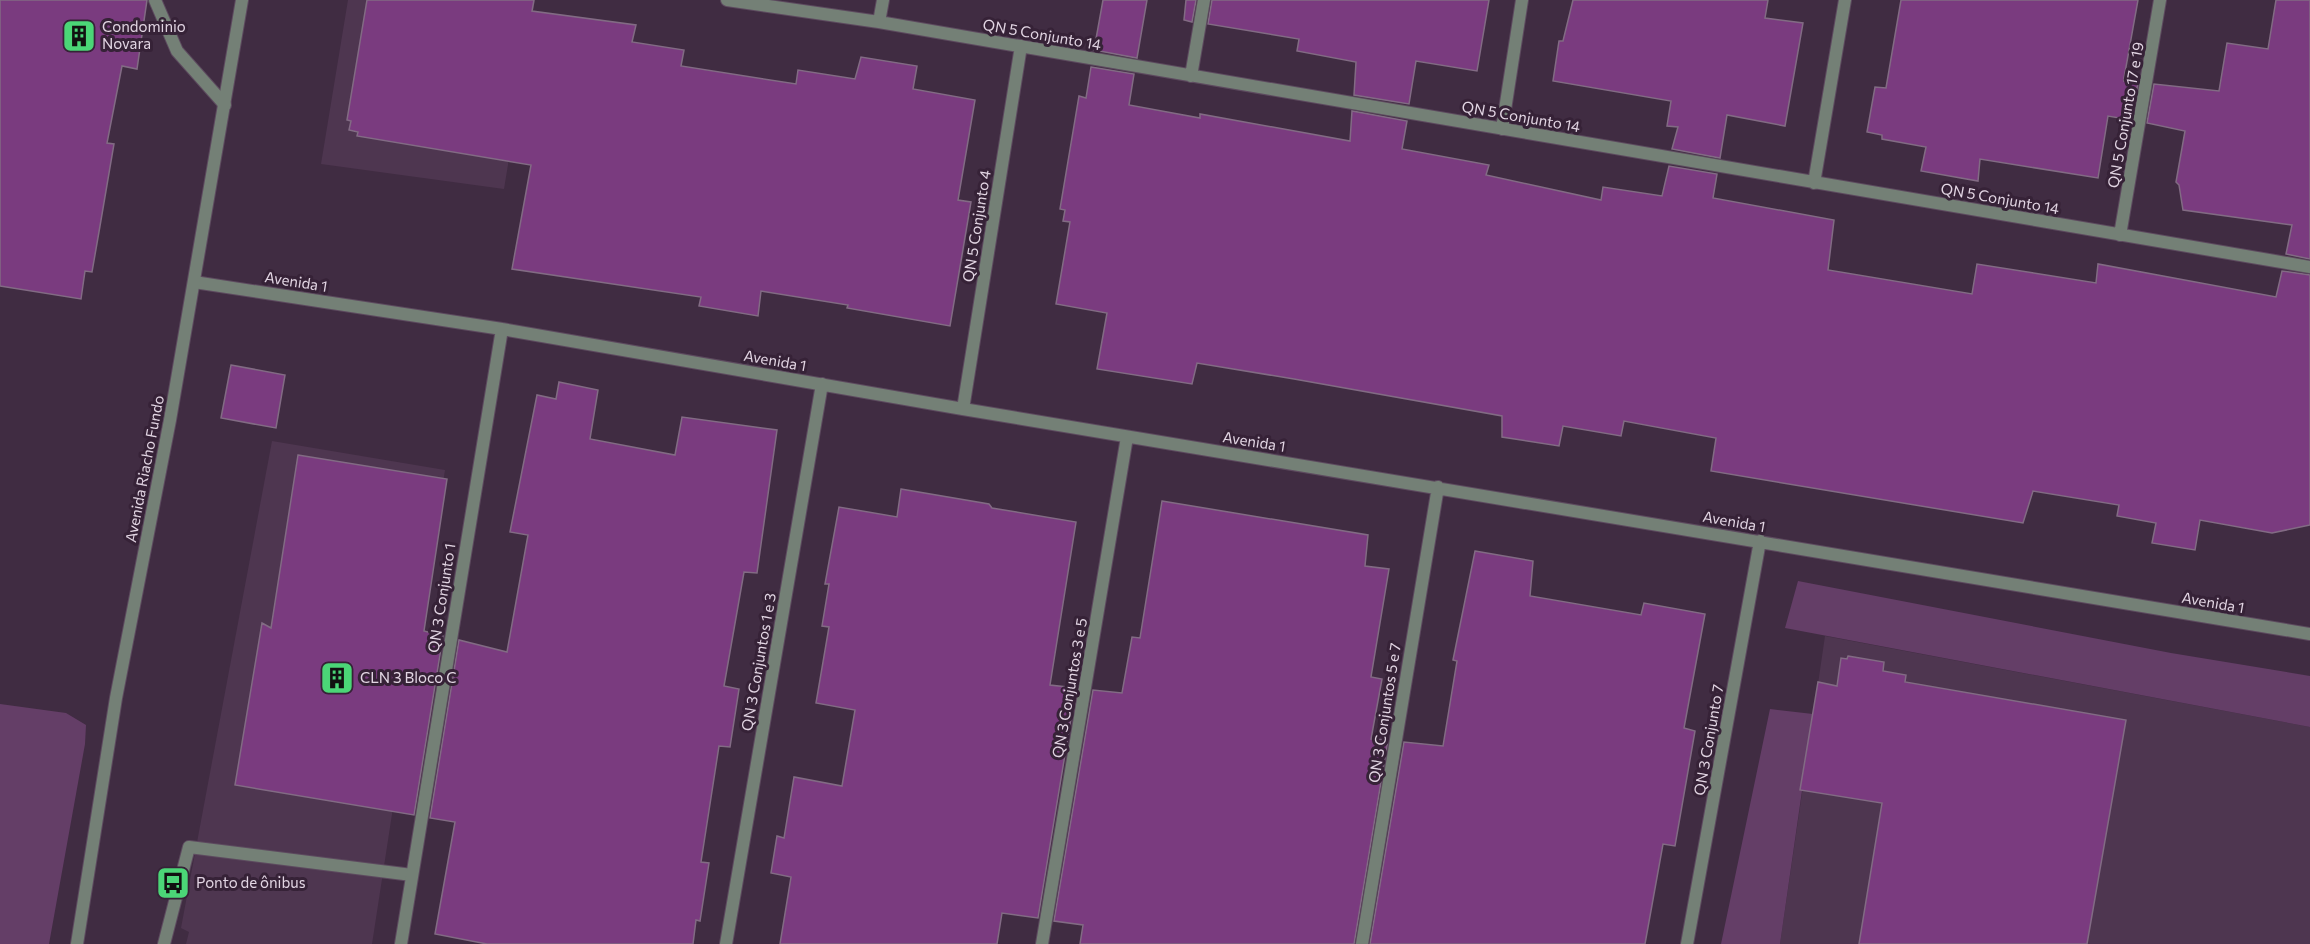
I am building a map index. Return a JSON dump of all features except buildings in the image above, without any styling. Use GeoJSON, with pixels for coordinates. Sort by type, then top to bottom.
{"type":"FeatureCollection","features":[{"type":"Feature","properties":{"kind":"street"},"geometry":{"type":"LineString","coordinates":[[155,0],[177,51],[225,105]]}},
{"type":"Feature","properties":{"kind":"street","name":"Avenida Riacho Fundo"},"geometry":{"type":"LineString","coordinates":[[77,944],[116,698],[170,420],[242,0]]}},
{"type":"Feature","properties":{"kind":"street","name":"QN 5 Conjunto 14"},"geometry":{"type":"LineString","coordinates":[[726,0],[879,22],[2310,267]]}},
{"type":"Feature","properties":{"kind":"street"},"geometry":{"type":"LineString","coordinates":[[879,22],[883,0]]}},
{"type":"Feature","properties":{"kind":"street"},"geometry":{"type":"LineString","coordinates":[[1191,76],[1204,0]]}},
{"type":"Feature","properties":{"kind":"street"},"geometry":{"type":"LineString","coordinates":[[1502,129],[1522,0]]}},
{"type":"Feature","properties":{"kind":"street"},"geometry":{"type":"LineString","coordinates":[[1814,183],[1845,0]]}},
{"type":"Feature","properties":{"kind":"street","name":"QN 5 Conjunto 17 e 19"},"geometry":{"type":"LineString","coordinates":[[2120,235],[2160,0]]}},
{"type":"Feature","properties":{"kind":"street","name":"QN 5 Conjunto 4"},"geometry":{"type":"LineString","coordinates":[[963,410],[1021,46]]}},
{"type":"Feature","properties":{"kind":"street","name":"Avenida 1"},"geometry":{"type":"LineString","coordinates":[[194,282],[502,328],[963,410],[1438,487],[2310,634]]}},
{"type":"Feature","properties":{"kind":"street","name":"QN 3 Conjunto 1"},"geometry":{"type":"LineString","coordinates":[[401,944],[502,328]]}},
{"type":"Feature","properties":{"kind":"street","name":"QN 3 Conjuntos 1 e 3"},"geometry":{"type":"LineString","coordinates":[[726,944],[822,384]]}},
{"type":"Feature","properties":{"kind":"street","name":"QN 3 Conjuntos 3 e 5"},"geometry":{"type":"LineString","coordinates":[[1042,944],[1127,437]]}},
{"type":"Feature","properties":{"kind":"street","name":"QN 3 Conjuntos 5 e 7"},"geometry":{"type":"LineString","coordinates":[[1362,944],[1438,487]]}},
{"type":"Feature","properties":{"kind":"street","name":"QN 3 Conjunto 7"},"geometry":{"type":"LineString","coordinates":[[1687,944],[1760,541]]}},
{"type":"Feature","properties":{"kind":"street"},"geometry":{"type":"LineString","coordinates":[[164,944],[189,847],[412,875]]}},
{"type":"Feature","properties":{"kind":"shaded area"},"geometry":{"type":"Polygon","coordinates":[[[348,0],[535,0],[504,189],[321,164],[348,0]]]}},
{"type":"Feature","properties":{"kind":"shaded area"},"geometry":{"type":"Polygon","coordinates":[[[272,441],[445,470],[372,944],[186,944],[189,932],[181,928],[272,441]]]}},
{"type":"Feature","properties":{"kind":"shaded area"},"geometry":{"type":"Polygon","coordinates":[[[1798,581],[2171,653],[2310,676],[2310,727],[1785,628],[1798,581]]]}},
{"type":"Feature","properties":{"kind":"shaded area"},"geometry":{"type":"Polygon","coordinates":[[[1825,636],[2310,727],[2310,944],[1780,944],[1825,636]]]}},
{"type":"Feature","properties":{"kind":"shaded area"},"geometry":{"type":"Polygon","coordinates":[[[0,704],[66,713],[86,725],[85,744],[49,944],[0,944],[0,704]]]}},
{"type":"Feature","properties":{"kind":"shaded area"},"geometry":{"type":"Polygon","coordinates":[[[1770,709],[1813,714],[1780,944],[1721,944],[1770,709]]]}},
{"type":"Feature","properties":{"kind":"place","name":"Condominio Novara"},"geometry":{"type":"Point","coordinates":[79,36]}},
{"type":"Feature","properties":{"kind":"place","name":"CLN 3 Bloco C"},"geometry":{"type":"Point","coordinates":[337,678]}},
{"type":"Feature","properties":{"kind":"place","name":"Ponto de ônibus"},"geometry":{"type":"Point","coordinates":[173,883]}}]}
